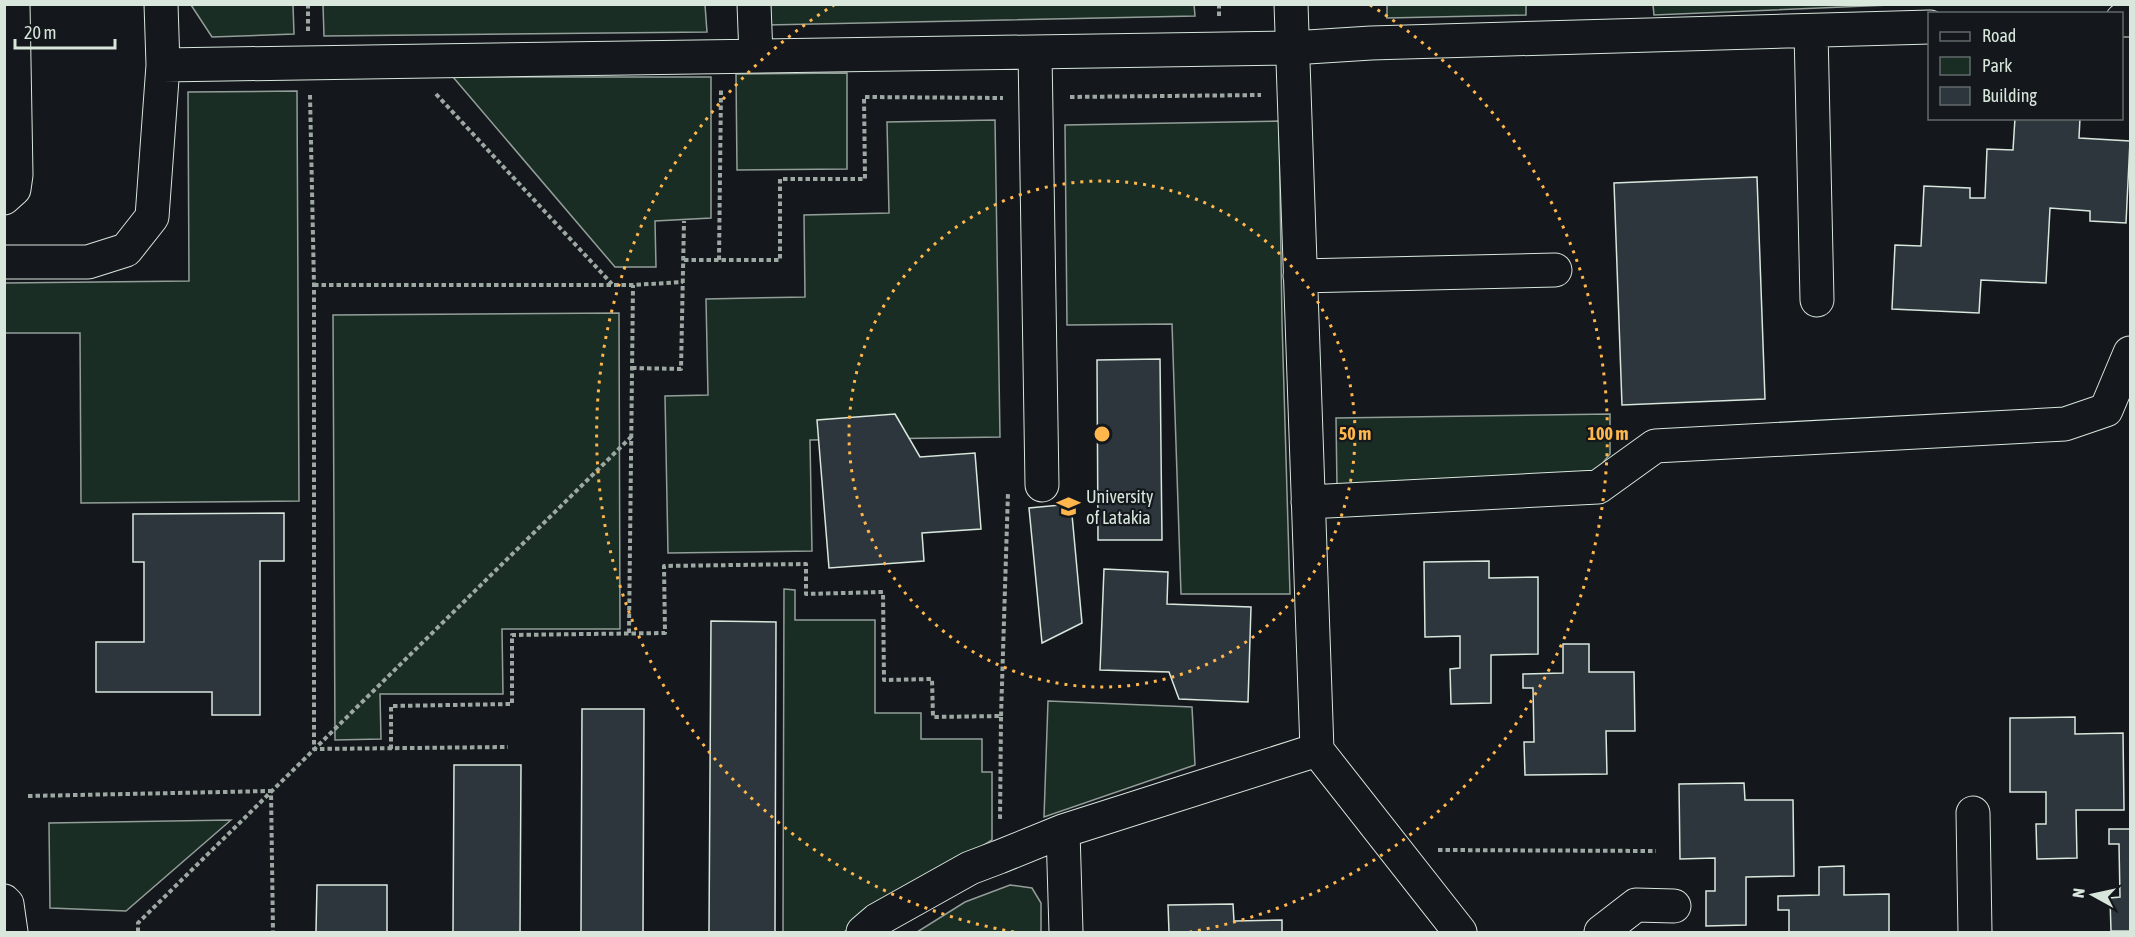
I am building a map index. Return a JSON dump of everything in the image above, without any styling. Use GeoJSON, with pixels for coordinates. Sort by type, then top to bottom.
{"type":"FeatureCollection","features":[{"type":"Feature","properties":{"kind":"street"},"geometry":{"type":"LineString","coordinates":[[4,198],[14,189],[16,175],[13,4]]}},
{"type":"Feature","properties":{"kind":"street"},"geometry":{"type":"LineString","coordinates":[[4,262],[88,262],[126,250],[152,217],[163,65],[161,4]]}},
{"type":"Feature","properties":{"kind":"street"},"geometry":{"type":"LineString","coordinates":[[754,4],[756,56]]}},
{"type":"Feature","properties":{"kind":"street"},"geometry":{"type":"LineString","coordinates":[[1291,4],[1317,750],[1460,933]]}},
{"type":"Feature","properties":{"kind":"street"},"geometry":{"type":"LineString","coordinates":[[163,65],[1292,48],[1371,43],[1928,27]]}},
{"type":"Feature","properties":{"kind":"street"},"geometry":{"type":"LineString","coordinates":[[1811,31],[1817,300]]}},
{"type":"Feature","properties":{"kind":"street"},"geometry":{"type":"LineString","coordinates":[[1035,52],[1042,485]]}},
{"type":"Feature","properties":{"kind":"street"},"geometry":{"type":"LineString","coordinates":[[1300,276],[1555,270]]}},
{"type":"Feature","properties":{"kind":"street"},"geometry":{"type":"LineString","coordinates":[[1308,502],[1598,487],[1655,446],[2065,424],[2106,410],[2130,353]]}},
{"type":"Feature","properties":{"kind":"street"},"geometry":{"type":"LineString","coordinates":[[863,933],[878,920],[970,868],[999,856],[1063,831],[1317,750]]}},
{"type":"Feature","properties":{"kind":"street"},"geometry":{"type":"LineString","coordinates":[[1973,813],[1975,933]]}},
{"type":"Feature","properties":{"kind":"street"},"geometry":{"type":"LineString","coordinates":[[1063,831],[1066,933]]}},
{"type":"Feature","properties":{"kind":"street"},"geometry":{"type":"LineString","coordinates":[[4,901],[7,904],[11,933]]}},
{"type":"Feature","properties":{"kind":"street"},"geometry":{"type":"LineString","coordinates":[[1601,933],[1636,905],[1674,906]]}},
{"type":"Feature","properties":{"kind":"path"},"geometry":{"type":"LineString","coordinates":[[308,4],[314,285],[314,749]]}},
{"type":"Feature","properties":{"kind":"path"},"geometry":{"type":"LineString","coordinates":[[719,260],[722,57]]}},
{"type":"Feature","properties":{"kind":"path"},"geometry":{"type":"LineString","coordinates":[[405,61],[613,285]]}},
{"type":"Feature","properties":{"kind":"path"},"geometry":{"type":"LineString","coordinates":[[684,260],[780,260],[780,179],[865,179],[864,98],[1294,94]]}},
{"type":"Feature","properties":{"kind":"path"},"geometry":{"type":"LineString","coordinates":[[632,368],[681,369],[684,221]]}},
{"type":"Feature","properties":{"kind":"path"},"geometry":{"type":"LineString","coordinates":[[314,285],[633,285],[683,282]]}},
{"type":"Feature","properties":{"kind":"path"},"geometry":{"type":"LineString","coordinates":[[629,633],[633,285]]}},
{"type":"Feature","properties":{"kind":"path"},"geometry":{"type":"LineString","coordinates":[[138,933],[138,923],[631,437]]}},
{"type":"Feature","properties":{"kind":"path"},"geometry":{"type":"LineString","coordinates":[[999,856],[1008,487],[1042,485]]}},
{"type":"Feature","properties":{"kind":"path"},"geometry":{"type":"LineString","coordinates":[[391,749],[390,706],[512,704],[512,635],[665,633],[664,566],[806,564],[807,594],[883,592],[884,680],[932,679],[933,717],[1001,716]]}},
{"type":"Feature","properties":{"kind":"path"},"geometry":{"type":"LineString","coordinates":[[314,749],[508,747]]}},
{"type":"Feature","properties":{"kind":"path"},"geometry":{"type":"LineString","coordinates":[[28,796],[271,791]]}},
{"type":"Feature","properties":{"kind":"path"},"geometry":{"type":"LineString","coordinates":[[271,791],[273,933]]}},
{"type":"Feature","properties":{"kind":"path"},"geometry":{"type":"LineString","coordinates":[[1395,850],[1656,851]]}},
{"type":"Feature","properties":{"kind":"green space"},"geometry":{"type":"Polygon","coordinates":[[[1194,4],[1195,16],[767,25],[767,5],[1194,4]]]}},
{"type":"Feature","properties":{"kind":"green space"},"geometry":{"type":"Polygon","coordinates":[[[1653,4],[1890,5],[1654,15],[1653,4]]]}},
{"type":"Feature","properties":{"kind":"green space"},"geometry":{"type":"Polygon","coordinates":[[[191,5],[293,5],[294,34],[212,37],[191,5]]]}},
{"type":"Feature","properties":{"kind":"green space"},"geometry":{"type":"Polygon","coordinates":[[[323,5],[705,5],[707,32],[324,36],[323,5]]]}},
{"type":"Feature","properties":{"kind":"green space"},"geometry":{"type":"Polygon","coordinates":[[[1387,5],[1526,5],[1526,15],[1387,18],[1387,5]]]}},
{"type":"Feature","properties":{"kind":"green space"},"geometry":{"type":"Polygon","coordinates":[[[847,73],[847,169],[737,170],[736,74],[847,73]]]}},
{"type":"Feature","properties":{"kind":"green space"},"geometry":{"type":"Polygon","coordinates":[[[453,77],[711,77],[711,218],[655,221],[656,267],[615,267],[453,77]]]}},
{"type":"Feature","properties":{"kind":"green space"},"geometry":{"type":"Polygon","coordinates":[[[297,91],[299,501],[81,503],[80,333],[5,333],[5,283],[189,281],[188,92],[297,91]]]}},
{"type":"Feature","properties":{"kind":"green space"},"geometry":{"type":"Polygon","coordinates":[[[995,120],[1000,437],[810,440],[812,551],[668,553],[665,396],[708,395],[706,299],[805,297],[804,215],[889,213],[887,122],[995,120]]]}},
{"type":"Feature","properties":{"kind":"green space"},"geometry":{"type":"Polygon","coordinates":[[[1279,121],[1290,594],[1181,594],[1172,324],[1067,325],[1065,125],[1279,121]]]}},
{"type":"Feature","properties":{"kind":"green space"},"geometry":{"type":"Polygon","coordinates":[[[619,313],[620,629],[502,629],[503,694],[380,694],[381,739],[335,740],[333,315],[619,313]]]}},
{"type":"Feature","properties":{"kind":"green space"},"geometry":{"type":"Polygon","coordinates":[[[1610,414],[1610,454],[1592,476],[1337,487],[1336,418],[1610,414]]]}},
{"type":"Feature","properties":{"kind":"green space"},"geometry":{"type":"Polygon","coordinates":[[[784,589],[795,590],[795,620],[875,620],[875,713],[921,713],[921,739],[982,739],[982,772],[992,772],[992,840],[844,932],[783,932],[784,589]]]}},
{"type":"Feature","properties":{"kind":"green space"},"geometry":{"type":"Polygon","coordinates":[[[1048,701],[1192,707],[1195,765],[1044,817],[1048,701]]]}},
{"type":"Feature","properties":{"kind":"green space"},"geometry":{"type":"Polygon","coordinates":[[[231,820],[126,911],[50,908],[49,823],[231,820]]]}},
{"type":"Feature","properties":{"kind":"green space"},"geometry":{"type":"Polygon","coordinates":[[[1010,885],[1032,888],[1041,903],[1041,932],[917,932],[965,902],[1010,885]]]}},
{"type":"Feature","properties":{"kind":"building"},"geometry":{"type":"Polygon","coordinates":[[[2015,120],[2080,120],[2079,138],[2130,141],[2126,223],[2090,221],[2090,211],[2050,208],[2046,283],[1981,280],[1979,313],[1892,309],[1895,245],[1921,246],[1924,186],[1970,188],[1970,198],[1985,198],[1987,149],[2013,150],[2015,120]]]}},
{"type":"Feature","properties":{"kind":"building"},"geometry":{"type":"Polygon","coordinates":[[[1757,177],[1765,399],[1622,405],[1614,183],[1757,177]]]}},
{"type":"Feature","properties":{"kind":"building"},"geometry":{"type":"Polygon","coordinates":[[[1160,359],[1162,540],[1098,540],[1097,360],[1160,359]]]}},
{"type":"Feature","properties":{"kind":"building"},"geometry":{"type":"Polygon","coordinates":[[[895,414],[920,457],[975,453],[981,529],[922,533],[924,561],[829,568],[817,420],[895,414]]]}},
{"type":"Feature","properties":{"kind":"building"},"geometry":{"type":"Polygon","coordinates":[[[1071,504],[1082,623],[1042,643],[1029,508],[1071,504]]]}},
{"type":"Feature","properties":{"kind":"building"},"geometry":{"type":"Polygon","coordinates":[[[284,513],[284,561],[260,561],[260,715],[212,715],[212,692],[96,692],[96,642],[144,642],[144,562],[133,562],[133,514],[284,513]]]}},
{"type":"Feature","properties":{"kind":"building"},"geometry":{"type":"Polygon","coordinates":[[[1489,561],[1489,578],[1538,577],[1538,654],[1491,655],[1491,703],[1451,704],[1450,669],[1460,668],[1460,636],[1425,637],[1424,562],[1489,561]]]}},
{"type":"Feature","properties":{"kind":"building"},"geometry":{"type":"Polygon","coordinates":[[[1104,569],[1168,572],[1167,604],[1251,607],[1248,702],[1179,699],[1169,672],[1100,670],[1104,569]]]}},
{"type":"Feature","properties":{"kind":"building"},"geometry":{"type":"Polygon","coordinates":[[[711,621],[776,622],[775,932],[709,932],[711,621]]]}},
{"type":"Feature","properties":{"kind":"building"},"geometry":{"type":"Polygon","coordinates":[[[1563,644],[1589,644],[1589,672],[1634,672],[1635,731],[1606,731],[1607,774],[1525,775],[1524,742],[1534,742],[1533,688],[1523,688],[1523,674],[1563,673],[1563,644]]]}},
{"type":"Feature","properties":{"kind":"building"},"geometry":{"type":"Polygon","coordinates":[[[582,709],[644,709],[643,932],[581,932],[582,709]]]}},
{"type":"Feature","properties":{"kind":"building"},"geometry":{"type":"Polygon","coordinates":[[[2075,717],[2075,734],[2123,733],[2124,810],[2076,810],[2077,858],[2037,859],[2036,824],[2046,824],[2046,792],[2010,792],[2010,718],[2075,717]]]}},
{"type":"Feature","properties":{"kind":"building"},"geometry":{"type":"Polygon","coordinates":[[[454,765],[521,765],[520,932],[453,932],[454,765]]]}},
{"type":"Feature","properties":{"kind":"building"},"geometry":{"type":"Polygon","coordinates":[[[1744,783],[1745,800],[1793,800],[1794,876],[1746,877],[1746,925],[1706,926],[1706,891],[1715,891],[1715,858],[1680,859],[1679,784],[1744,783]]]}},
{"type":"Feature","properties":{"kind":"building"},"geometry":{"type":"Polygon","coordinates":[[[2109,829],[2130,829],[2130,931],[2111,931],[2110,898],[2120,897],[2119,844],[2109,844],[2109,829]]]}},
{"type":"Feature","properties":{"kind":"building"},"geometry":{"type":"Polygon","coordinates":[[[1844,866],[1844,895],[1889,894],[1889,932],[1789,932],[1789,910],[1778,910],[1778,896],[1819,895],[1819,867],[1844,866]]]}},
{"type":"Feature","properties":{"kind":"building"},"geometry":{"type":"Polygon","coordinates":[[[317,885],[387,885],[387,932],[316,932],[317,885]]]}},
{"type":"Feature","properties":{"kind":"building"},"geometry":{"type":"Polygon","coordinates":[[[1233,904],[1234,921],[1282,920],[1282,932],[1169,932],[1168,905],[1233,904]]]}},
{"type":"Feature","properties":{"kind":"place","name":"University of Latakia"},"geometry":{"type":"Point","coordinates":[1068,507]}}]}
